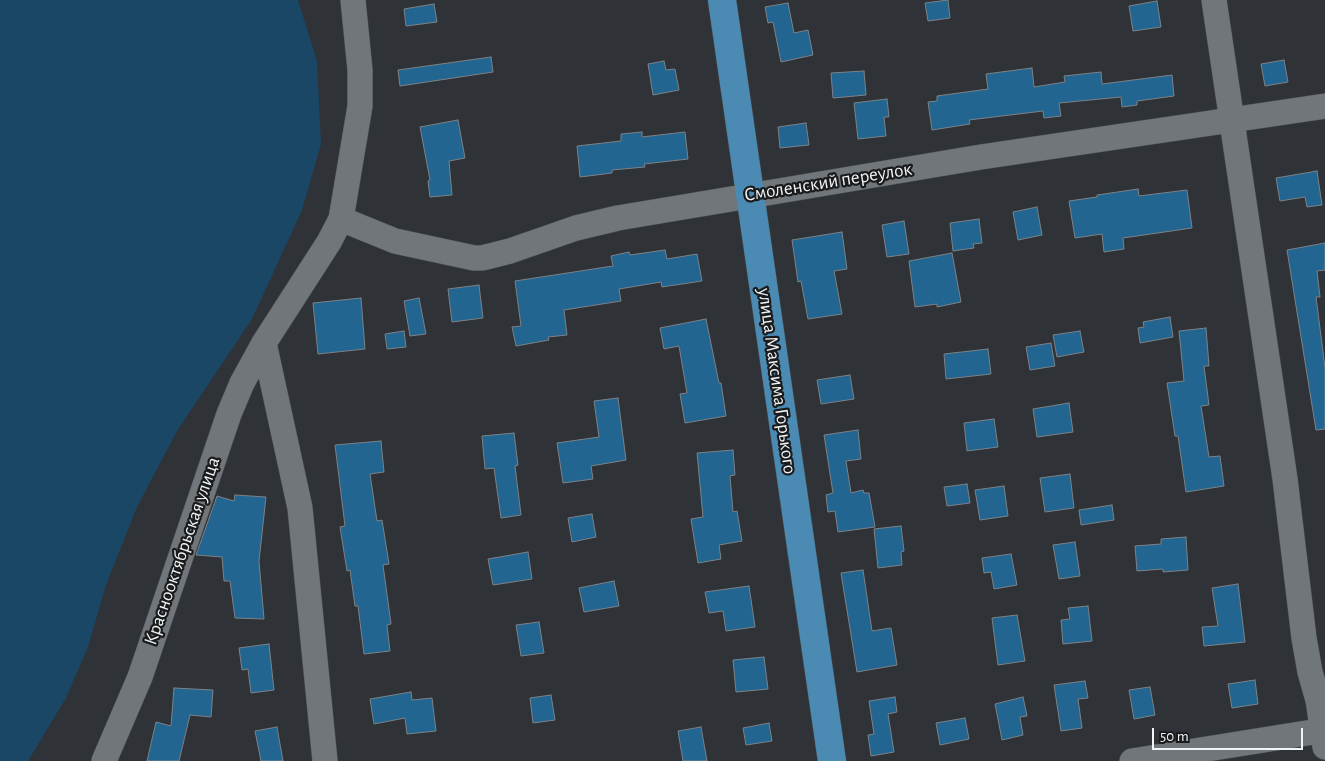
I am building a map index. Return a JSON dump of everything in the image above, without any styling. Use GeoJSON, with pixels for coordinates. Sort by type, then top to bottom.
{"type":"FeatureCollection","features":[{"type":"Feature","properties":{"kind":"main road","name":"улица Максима Горького"},"geometry":{"type":"LineString","coordinates":[[722,0],[832,761]]}},
{"type":"Feature","properties":{"kind":"street","name":"Краснооктябрьская улица"},"geometry":{"type":"LineString","coordinates":[[104,761],[140,677],[229,414],[242,383],[264,343],[329,242],[341,219],[360,106],[360,70],[353,0]]}},
{"type":"Feature","properties":{"kind":"street"},"geometry":{"type":"LineString","coordinates":[[1132,761],[1324,736],[1303,629],[1285,480],[1214,0]]}},
{"type":"Feature","properties":{"kind":"street","name":"Смоленский переулок"},"geometry":{"type":"LineString","coordinates":[[341,219],[395,241],[474,258],[482,258],[518,249],[576,228],[618,218],[981,157],[1325,106]]}},
{"type":"Feature","properties":{"kind":"street"},"geometry":{"type":"LineString","coordinates":[[264,343],[300,508],[325,761]]}},
{"type":"Feature","properties":{"kind":"shaded area"},"geometry":{"type":"Polygon","coordinates":[[[0,0],[298,0],[317,61],[321,144],[302,210],[252,319],[177,431],[137,507],[106,585],[88,647],[66,698],[28,761],[0,761],[0,0]]]}},
{"type":"Feature","properties":{"kind":"building"},"geometry":{"type":"Polygon","coordinates":[[[948,0],[950,18],[928,21],[925,3],[948,0]]]}},
{"type":"Feature","properties":{"kind":"building"},"geometry":{"type":"Polygon","coordinates":[[[1157,1],[1161,27],[1133,31],[1129,6],[1157,1]]]}},
{"type":"Feature","properties":{"kind":"building"},"geometry":{"type":"Polygon","coordinates":[[[788,3],[794,33],[808,30],[813,55],[781,62],[773,22],[768,23],[765,7],[788,3]]]}},
{"type":"Feature","properties":{"kind":"building"},"geometry":{"type":"Polygon","coordinates":[[[434,4],[437,22],[406,26],[404,9],[434,4]]]}},
{"type":"Feature","properties":{"kind":"building"},"geometry":{"type":"Polygon","coordinates":[[[491,57],[493,72],[400,86],[398,70],[491,57]]]}},
{"type":"Feature","properties":{"kind":"building"},"geometry":{"type":"Polygon","coordinates":[[[1284,60],[1288,82],[1265,86],[1261,64],[1284,60]]]}},
{"type":"Feature","properties":{"kind":"building"},"geometry":{"type":"Polygon","coordinates":[[[664,61],[666,70],[675,69],[679,90],[653,95],[648,64],[664,61]]]}},
{"type":"Feature","properties":{"kind":"building"},"geometry":{"type":"Polygon","coordinates":[[[1032,68],[1034,87],[1065,82],[1064,76],[1101,72],[1102,84],[1172,75],[1174,96],[1137,101],[1137,105],[1122,107],[1121,97],[1059,103],[1061,116],[1044,118],[1043,111],[969,120],[970,124],[932,130],[928,102],[937,101],[937,96],[988,89],[986,74],[1032,68]]]}},
{"type":"Feature","properties":{"kind":"building"},"geometry":{"type":"Polygon","coordinates":[[[864,71],[866,95],[833,98],[831,73],[864,71]]]}},
{"type":"Feature","properties":{"kind":"building"},"geometry":{"type":"Polygon","coordinates":[[[887,99],[889,117],[884,117],[886,136],[858,139],[854,103],[887,99]]]}},
{"type":"Feature","properties":{"kind":"building"},"geometry":{"type":"Polygon","coordinates":[[[458,120],[465,158],[449,161],[452,195],[430,197],[428,181],[430,180],[420,127],[458,120]]]}},
{"type":"Feature","properties":{"kind":"building"},"geometry":{"type":"Polygon","coordinates":[[[806,123],[809,145],[780,148],[778,127],[806,123]]]}},
{"type":"Feature","properties":{"kind":"building"},"geometry":{"type":"Polygon","coordinates":[[[642,132],[642,137],[685,132],[688,159],[644,164],[645,167],[612,170],[612,173],[580,177],[577,146],[621,141],[621,134],[642,132]]]}},
{"type":"Feature","properties":{"kind":"building"},"geometry":{"type":"Polygon","coordinates":[[[1317,171],[1322,205],[1307,207],[1305,197],[1280,201],[1276,178],[1317,171]]]}},
{"type":"Feature","properties":{"kind":"building"},"geometry":{"type":"Polygon","coordinates":[[[1138,189],[1139,196],[1187,190],[1192,228],[1123,238],[1124,249],[1104,252],[1102,234],[1075,238],[1069,201],[1138,189]]]}},
{"type":"Feature","properties":{"kind":"building"},"geometry":{"type":"Polygon","coordinates":[[[1037,207],[1042,235],[1018,240],[1013,212],[1037,207]]]}},
{"type":"Feature","properties":{"kind":"building"},"geometry":{"type":"Polygon","coordinates":[[[979,219],[982,243],[973,244],[974,248],[953,251],[950,223],[979,219]]]}},
{"type":"Feature","properties":{"kind":"building"},"geometry":{"type":"Polygon","coordinates":[[[904,221],[909,254],[887,257],[882,225],[904,221]]]}},
{"type":"Feature","properties":{"kind":"building"},"geometry":{"type":"Polygon","coordinates":[[[842,232],[847,269],[834,271],[842,314],[808,319],[801,281],[798,282],[792,240],[842,232]]]}},
{"type":"Feature","properties":{"kind":"building"},"geometry":{"type":"Polygon","coordinates":[[[1325,243],[1325,270],[1317,271],[1320,297],[1316,297],[1325,368],[1325,429],[1316,430],[1287,250],[1325,243]]]}},
{"type":"Feature","properties":{"kind":"building"},"geometry":{"type":"Polygon","coordinates":[[[665,250],[667,259],[697,254],[702,281],[662,287],[661,282],[619,289],[621,301],[564,310],[567,335],[548,337],[549,340],[516,346],[512,327],[521,326],[515,281],[613,266],[611,256],[629,252],[630,255],[665,250]]]}},
{"type":"Feature","properties":{"kind":"building"},"geometry":{"type":"Polygon","coordinates":[[[952,253],[961,302],[937,307],[937,304],[915,307],[909,261],[952,253]]]}},
{"type":"Feature","properties":{"kind":"building"},"geometry":{"type":"Polygon","coordinates":[[[479,285],[483,318],[452,322],[448,289],[479,285]]]}},
{"type":"Feature","properties":{"kind":"building"},"geometry":{"type":"Polygon","coordinates":[[[361,298],[365,349],[318,354],[313,303],[361,298]]]}},
{"type":"Feature","properties":{"kind":"building"},"geometry":{"type":"Polygon","coordinates":[[[419,298],[426,334],[410,336],[404,301],[419,298]]]}},
{"type":"Feature","properties":{"kind":"building"},"geometry":{"type":"Polygon","coordinates":[[[1170,317],[1173,337],[1140,343],[1138,328],[1144,327],[1143,322],[1170,317]]]}},
{"type":"Feature","properties":{"kind":"building"},"geometry":{"type":"Polygon","coordinates":[[[706,319],[719,383],[721,383],[726,416],[685,423],[680,394],[687,393],[679,346],[664,349],[660,328],[706,319]]]}},
{"type":"Feature","properties":{"kind":"building"},"geometry":{"type":"Polygon","coordinates":[[[1206,328],[1209,366],[1204,366],[1209,405],[1201,406],[1209,457],[1220,456],[1224,486],[1186,492],[1178,436],[1175,436],[1167,383],[1184,381],[1179,331],[1206,328]]]}},
{"type":"Feature","properties":{"kind":"building"},"geometry":{"type":"Polygon","coordinates":[[[404,331],[406,347],[387,349],[385,334],[404,331]]]}},
{"type":"Feature","properties":{"kind":"building"},"geometry":{"type":"Polygon","coordinates":[[[1080,331],[1084,352],[1057,357],[1053,335],[1080,331]]]}},
{"type":"Feature","properties":{"kind":"building"},"geometry":{"type":"Polygon","coordinates":[[[1051,343],[1055,366],[1030,370],[1026,347],[1051,343]]]}},
{"type":"Feature","properties":{"kind":"building"},"geometry":{"type":"Polygon","coordinates":[[[988,349],[991,374],[946,379],[944,354],[988,349]]]}},
{"type":"Feature","properties":{"kind":"building"},"geometry":{"type":"Polygon","coordinates":[[[850,375],[854,399],[821,404],[817,380],[850,375]]]}},
{"type":"Feature","properties":{"kind":"building"},"geometry":{"type":"Polygon","coordinates":[[[618,398],[626,460],[591,466],[593,479],[563,483],[557,443],[599,437],[594,401],[618,398]]]}},
{"type":"Feature","properties":{"kind":"building"},"geometry":{"type":"Polygon","coordinates":[[[1069,403],[1073,432],[1037,437],[1033,409],[1069,403]]]}},
{"type":"Feature","properties":{"kind":"building"},"geometry":{"type":"Polygon","coordinates":[[[994,419],[998,447],[967,451],[964,423],[994,419]]]}},
{"type":"Feature","properties":{"kind":"building"},"geometry":{"type":"Polygon","coordinates":[[[858,430],[861,459],[846,461],[851,493],[863,490],[864,493],[869,493],[875,527],[838,532],[835,511],[828,512],[826,495],[833,493],[824,435],[858,430]]]}},
{"type":"Feature","properties":{"kind":"building"},"geometry":{"type":"Polygon","coordinates":[[[514,433],[518,465],[515,466],[521,515],[501,518],[494,468],[485,469],[482,436],[514,433]]]}},
{"type":"Feature","properties":{"kind":"building"},"geometry":{"type":"Polygon","coordinates":[[[381,441],[384,472],[370,474],[377,521],[382,520],[389,564],[383,565],[391,624],[387,625],[390,651],[364,654],[358,606],[355,606],[350,570],[347,571],[340,527],[345,526],[335,445],[381,441]]]}},
{"type":"Feature","properties":{"kind":"building"},"geometry":{"type":"Polygon","coordinates":[[[733,450],[735,475],[730,476],[733,512],[737,511],[742,541],[719,545],[721,559],[698,563],[691,519],[703,517],[697,453],[733,450]]]}},
{"type":"Feature","properties":{"kind":"building"},"geometry":{"type":"Polygon","coordinates":[[[1070,474],[1074,508],[1045,512],[1040,478],[1070,474]]]}},
{"type":"Feature","properties":{"kind":"building"},"geometry":{"type":"Polygon","coordinates":[[[967,484],[970,503],[947,506],[944,487],[967,484]]]}},
{"type":"Feature","properties":{"kind":"building"},"geometry":{"type":"Polygon","coordinates":[[[1004,486],[1008,516],[980,520],[975,490],[1004,486]]]}},
{"type":"Feature","properties":{"kind":"building"},"geometry":{"type":"Polygon","coordinates":[[[235,495],[266,497],[259,561],[264,619],[235,618],[230,581],[224,581],[222,557],[196,555],[217,496],[234,501],[235,495]]]}},
{"type":"Feature","properties":{"kind":"building"},"geometry":{"type":"Polygon","coordinates":[[[1112,505],[1114,520],[1081,525],[1079,510],[1112,505]]]}},
{"type":"Feature","properties":{"kind":"building"},"geometry":{"type":"Polygon","coordinates":[[[592,514],[596,537],[572,542],[568,518],[592,514]]]}},
{"type":"Feature","properties":{"kind":"building"},"geometry":{"type":"Polygon","coordinates":[[[901,526],[904,551],[901,552],[902,565],[878,568],[874,529],[901,526]]]}},
{"type":"Feature","properties":{"kind":"building"},"geometry":{"type":"Polygon","coordinates":[[[1186,537],[1188,570],[1163,572],[1163,569],[1137,571],[1135,546],[1161,544],[1161,539],[1186,537]]]}},
{"type":"Feature","properties":{"kind":"building"},"geometry":{"type":"Polygon","coordinates":[[[1075,542],[1080,576],[1059,579],[1053,545],[1075,542]]]}},
{"type":"Feature","properties":{"kind":"building"},"geometry":{"type":"Polygon","coordinates":[[[528,552],[532,579],[493,585],[488,559],[528,552]]]}},
{"type":"Feature","properties":{"kind":"building"},"geometry":{"type":"Polygon","coordinates":[[[1011,554],[1017,585],[994,589],[991,572],[984,573],[982,558],[1011,554]]]}},
{"type":"Feature","properties":{"kind":"building"},"geometry":{"type":"Polygon","coordinates":[[[863,570],[872,631],[891,628],[897,665],[857,672],[841,573],[863,570]]]}},
{"type":"Feature","properties":{"kind":"building"},"geometry":{"type":"Polygon","coordinates":[[[614,581],[619,606],[584,612],[579,588],[614,581]]]}},
{"type":"Feature","properties":{"kind":"building"},"geometry":{"type":"Polygon","coordinates":[[[1238,584],[1245,642],[1204,646],[1202,627],[1218,626],[1212,588],[1238,584]]]}},
{"type":"Feature","properties":{"kind":"building"},"geometry":{"type":"Polygon","coordinates":[[[749,586],[755,627],[726,631],[723,611],[709,613],[705,592],[749,586]]]}},
{"type":"Feature","properties":{"kind":"building"},"geometry":{"type":"Polygon","coordinates":[[[1088,606],[1092,641],[1063,644],[1061,620],[1070,619],[1068,608],[1088,606]]]}},
{"type":"Feature","properties":{"kind":"building"},"geometry":{"type":"Polygon","coordinates":[[[1017,615],[1025,661],[998,665],[992,618],[1017,615]]]}},
{"type":"Feature","properties":{"kind":"building"},"geometry":{"type":"Polygon","coordinates":[[[539,622],[544,653],[521,656],[516,625],[539,622]]]}},
{"type":"Feature","properties":{"kind":"building"},"geometry":{"type":"Polygon","coordinates":[[[269,644],[274,690],[251,693],[248,669],[242,670],[239,648],[269,644]]]}},
{"type":"Feature","properties":{"kind":"building"},"geometry":{"type":"Polygon","coordinates":[[[764,657],[768,689],[736,692],[733,660],[764,657]]]}},
{"type":"Feature","properties":{"kind":"building"},"geometry":{"type":"Polygon","coordinates":[[[1255,680],[1258,704],[1232,708],[1228,684],[1255,680]]]}},
{"type":"Feature","properties":{"kind":"building"},"geometry":{"type":"Polygon","coordinates":[[[1085,681],[1088,698],[1078,699],[1082,728],[1061,731],[1054,685],[1085,681]]]}},
{"type":"Feature","properties":{"kind":"building"},"geometry":{"type":"Polygon","coordinates":[[[1150,687],[1155,715],[1134,719],[1129,690],[1150,687]]]}},
{"type":"Feature","properties":{"kind":"building"},"geometry":{"type":"Polygon","coordinates":[[[174,688],[213,690],[211,717],[190,715],[179,761],[147,761],[156,722],[171,726],[174,688]]]}},
{"type":"Feature","properties":{"kind":"building"},"geometry":{"type":"Polygon","coordinates":[[[411,692],[412,700],[432,698],[436,731],[407,734],[405,718],[374,724],[370,699],[411,692]]]}},
{"type":"Feature","properties":{"kind":"building"},"geometry":{"type":"Polygon","coordinates":[[[551,695],[555,720],[533,723],[530,698],[551,695]]]}},
{"type":"Feature","properties":{"kind":"building"},"geometry":{"type":"Polygon","coordinates":[[[895,697],[897,712],[888,714],[894,752],[871,756],[868,735],[874,734],[869,701],[895,697]]]}},
{"type":"Feature","properties":{"kind":"building"},"geometry":{"type":"Polygon","coordinates":[[[1023,697],[1027,716],[1020,717],[1023,735],[1002,740],[995,704],[1023,697]]]}},
{"type":"Feature","properties":{"kind":"building"},"geometry":{"type":"Polygon","coordinates":[[[965,718],[969,739],[940,745],[936,723],[965,718]]]}},
{"type":"Feature","properties":{"kind":"building"},"geometry":{"type":"Polygon","coordinates":[[[769,723],[772,741],[746,745],[743,728],[769,723]]]}},
{"type":"Feature","properties":{"kind":"building"},"geometry":{"type":"Polygon","coordinates":[[[277,727],[283,761],[261,761],[255,731],[277,727]]]}},
{"type":"Feature","properties":{"kind":"building"},"geometry":{"type":"Polygon","coordinates":[[[701,727],[707,761],[683,761],[678,731],[701,727]]]}}]}
